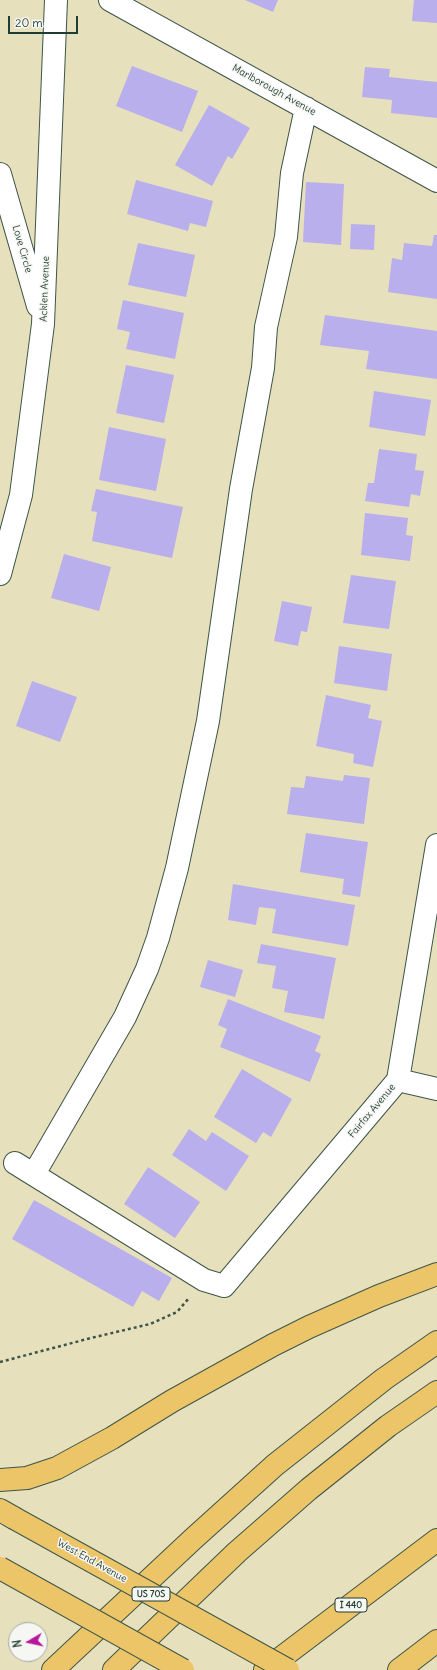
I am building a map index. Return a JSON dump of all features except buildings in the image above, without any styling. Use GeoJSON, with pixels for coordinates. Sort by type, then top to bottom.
{"type":"FeatureCollection","features":[{"type":"Feature","properties":{"kind":"main road"},"geometry":{"type":"LineString","coordinates":[[0,1480],[26,1478],[57,1468],[106,1441],[172,1401],[309,1326],[379,1296],[437,1274]]}},
{"type":"Feature","properties":{"kind":"main road"},"geometry":{"type":"LineString","coordinates":[[53,1670],[192,1539],[275,1465],[384,1379],[437,1342]]}},
{"type":"Feature","properties":{"kind":"main road"},"geometry":{"type":"LineString","coordinates":[[114,1670],[237,1552],[309,1489],[388,1426],[437,1392]]}},
{"type":"Feature","properties":{"kind":"main road","name":"West End Avenue"},"geometry":{"type":"LineString","coordinates":[[7,1514],[288,1670]]}},
{"type":"Feature","properties":{"kind":"main road","name":"I 440"},"geometry":{"type":"LineString","coordinates":[[265,1670],[437,1540]]}},
{"type":"Feature","properties":{"kind":"main road"},"geometry":{"type":"LineString","coordinates":[[0,1568],[183,1670]]}},
{"type":"Feature","properties":{"kind":"main road"},"geometry":{"type":"LineString","coordinates":[[399,1670],[437,1641]]}},
{"type":"Feature","properties":{"kind":"street","name":"Acklen Avenue"},"geometry":{"type":"LineString","coordinates":[[0,574],[21,495],[43,324],[56,0]]}},
{"type":"Feature","properties":{"kind":"street","name":"Marlborough Avenue"},"geometry":{"type":"LineString","coordinates":[[110,0],[437,181]]}},
{"type":"Feature","properties":{"kind":"street"},"geometry":{"type":"LineString","coordinates":[[34,1174],[128,1010],[147,969],[158,938],[177,868],[208,721],[241,490],[263,368],[266,327],[286,237],[292,173],[306,108]]}},
{"type":"Feature","properties":{"kind":"street","name":"Love Circle"},"geometry":{"type":"LineString","coordinates":[[0,174],[43,324]]}},
{"type":"Feature","properties":{"kind":"street","name":"Fairfax Avenue"},"geometry":{"type":"LineString","coordinates":[[214,1283],[398,1080],[437,845]]}},
{"type":"Feature","properties":{"kind":"street"},"geometry":{"type":"LineString","coordinates":[[398,1080],[437,1089]]}},
{"type":"Feature","properties":{"kind":"street"},"geometry":{"type":"LineString","coordinates":[[15,1163],[214,1283]]}},
{"type":"Feature","properties":{"kind":"path"},"geometry":{"type":"LineString","coordinates":[[0,1362],[150,1324],[177,1312],[214,1283]]}}]}
